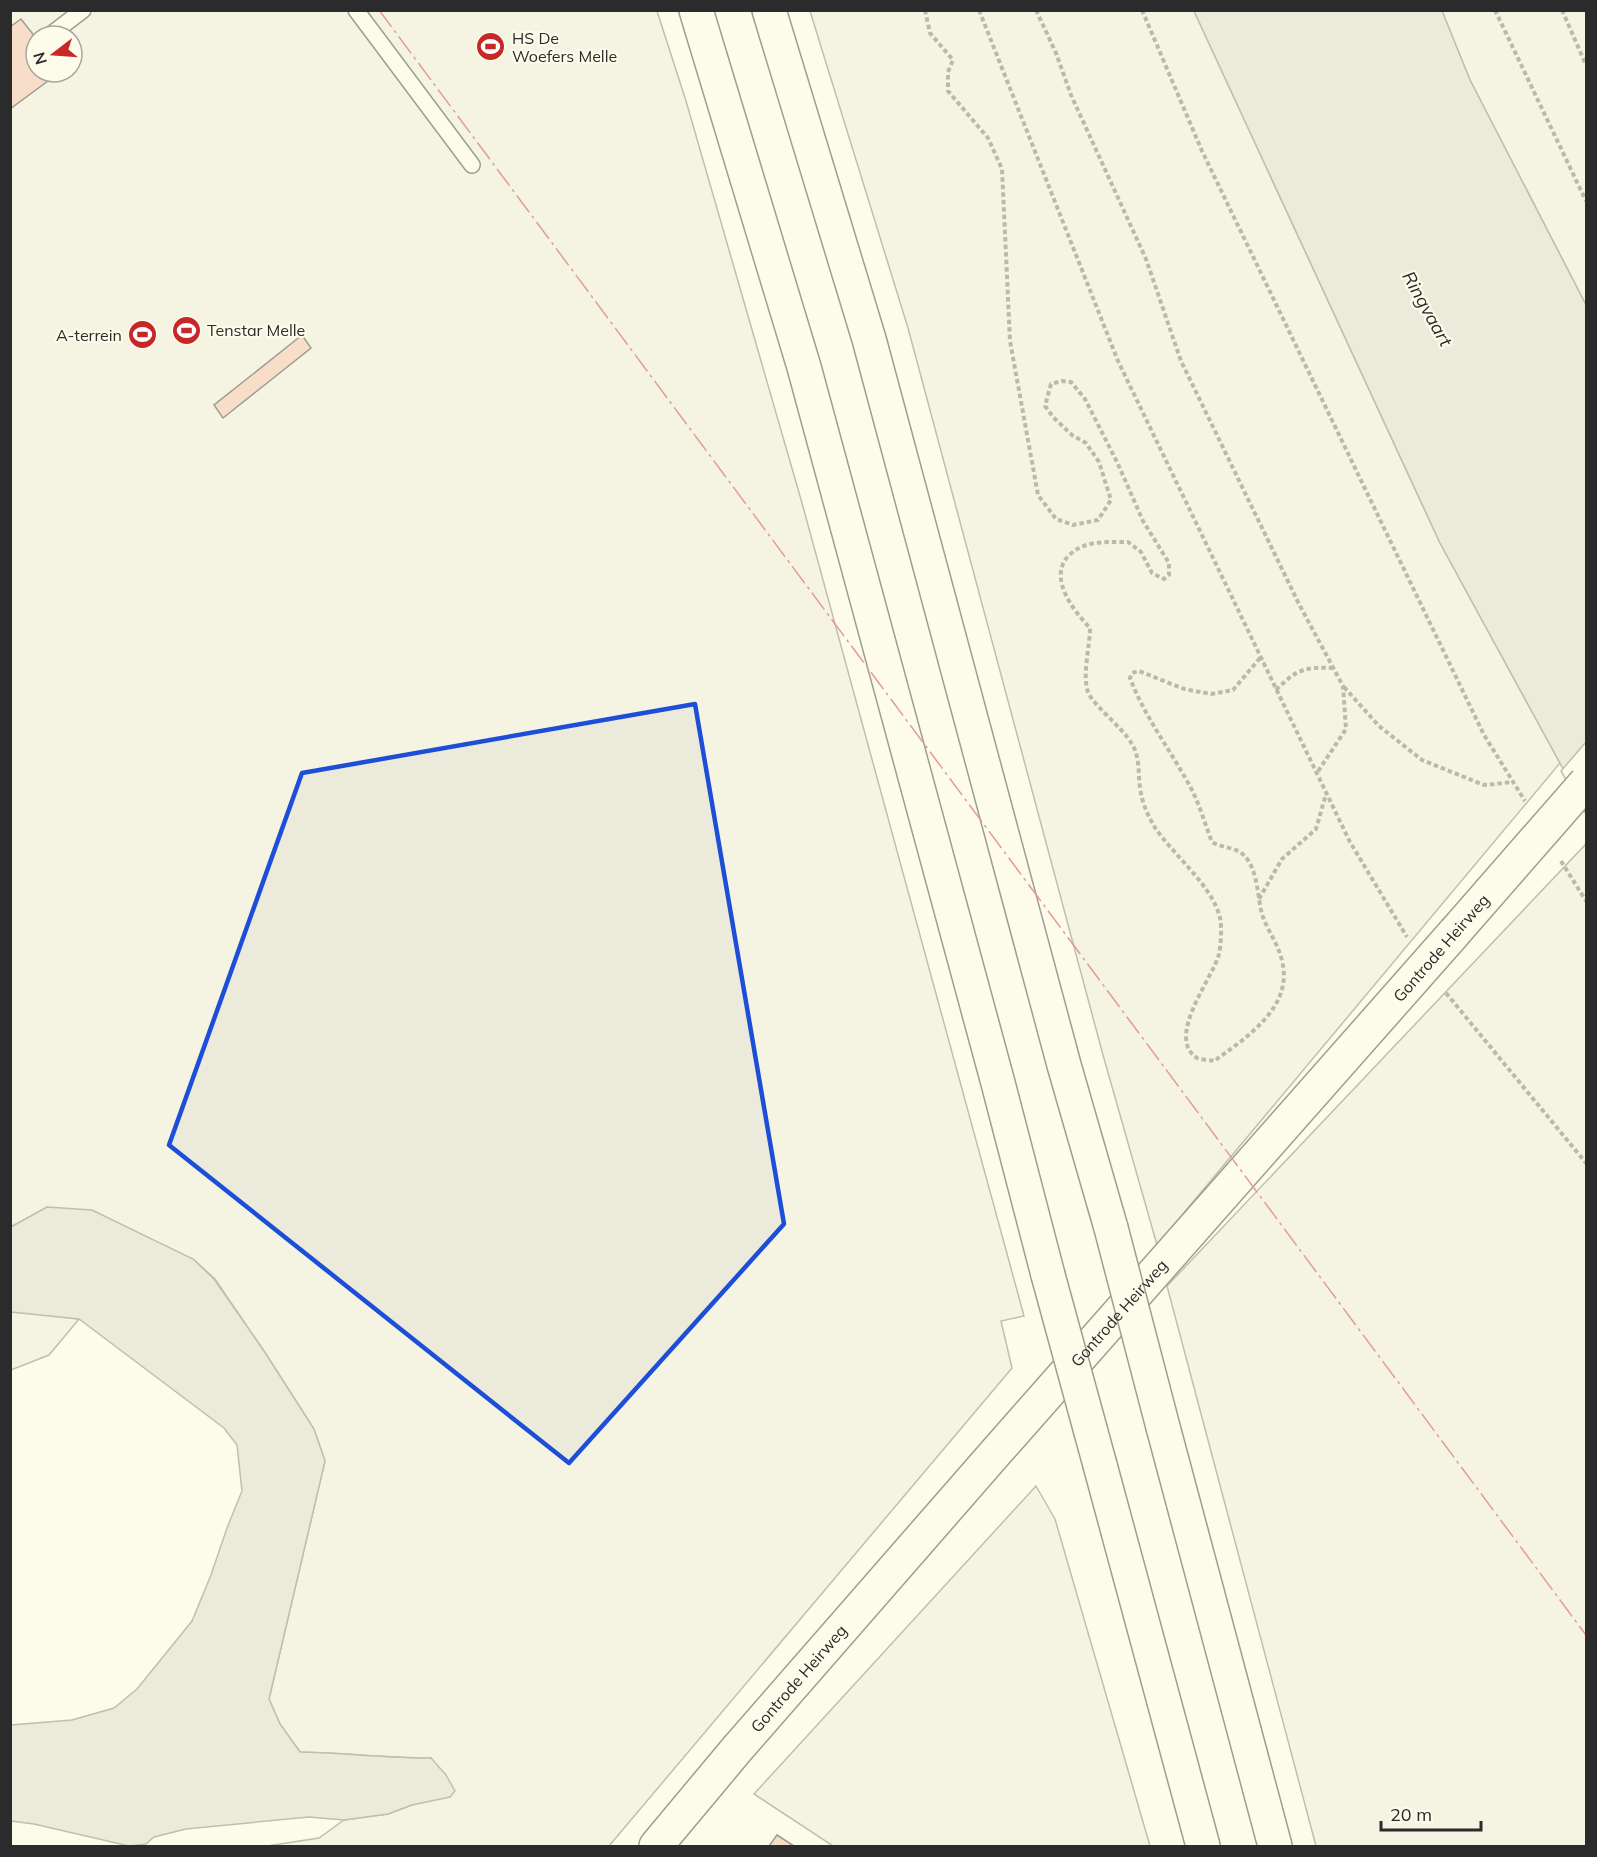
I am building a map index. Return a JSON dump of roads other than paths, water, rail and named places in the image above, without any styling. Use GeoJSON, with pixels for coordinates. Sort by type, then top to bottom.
{"type":"FeatureCollection","features":[{"type":"Feature","properties":{"kind":"main road"},"geometry":{"type":"LineString","coordinates":[[696,10],[807,378],[1203,1846]]}},
{"type":"Feature","properties":{"kind":"main road"},"geometry":{"type":"LineString","coordinates":[[769,10],[869,339],[1061,1054],[1111,1228],[1275,1846]]}},
{"type":"Feature","properties":{"kind":"main road","name":"Gontrode Heirweg"},"geometry":{"type":"LineString","coordinates":[[656,1846],[894,1568],[1587,782]]}},
{"type":"Feature","properties":{"kind":"lane"},"geometry":{"type":"LineString","coordinates":[[65,24],[83,10]]}},
{"type":"Feature","properties":{"kind":"lane"},"geometry":{"type":"LineString","coordinates":[[356,10],[472,165]]}},
{"type":"Feature","properties":{"kind":"water","name":"Ringvaart"},"geometry":{"type":"Polygon","coordinates":[[[1194,11],[1442,11],[1470,80],[1586,305],[1586,811],[1440,543],[1194,11]]]}},
{"type":"Feature","properties":{"kind":"water"},"geometry":{"type":"Polygon","coordinates":[[[47,1207],[92,1210],[193,1259],[214,1279],[314,1429],[325,1461],[269,1699],[280,1724],[300,1752],[431,1758],[446,1775],[455,1791],[450,1797],[412,1805],[388,1814],[344,1820],[309,1817],[186,1829],[154,1837],[146,1844],[129,1846],[34,1824],[11,1821],[11,1725],[72,1720],[114,1708],[137,1689],[192,1621],[242,1491],[237,1445],[224,1428],[79,1319],[11,1312],[11,1227],[47,1207]]]}},
{"type":"Feature","properties":{"kind":"place","name":"HS De Woefers Melle"},"geometry":{"type":"Point","coordinates":[491,47]}},
{"type":"Feature","properties":{"kind":"place","name":"Tenstar Melle"},"geometry":{"type":"Point","coordinates":[186,330]}},
{"type":"Feature","properties":{"kind":"place","name":"A-terrein"},"geometry":{"type":"Point","coordinates":[143,335]}}]}
